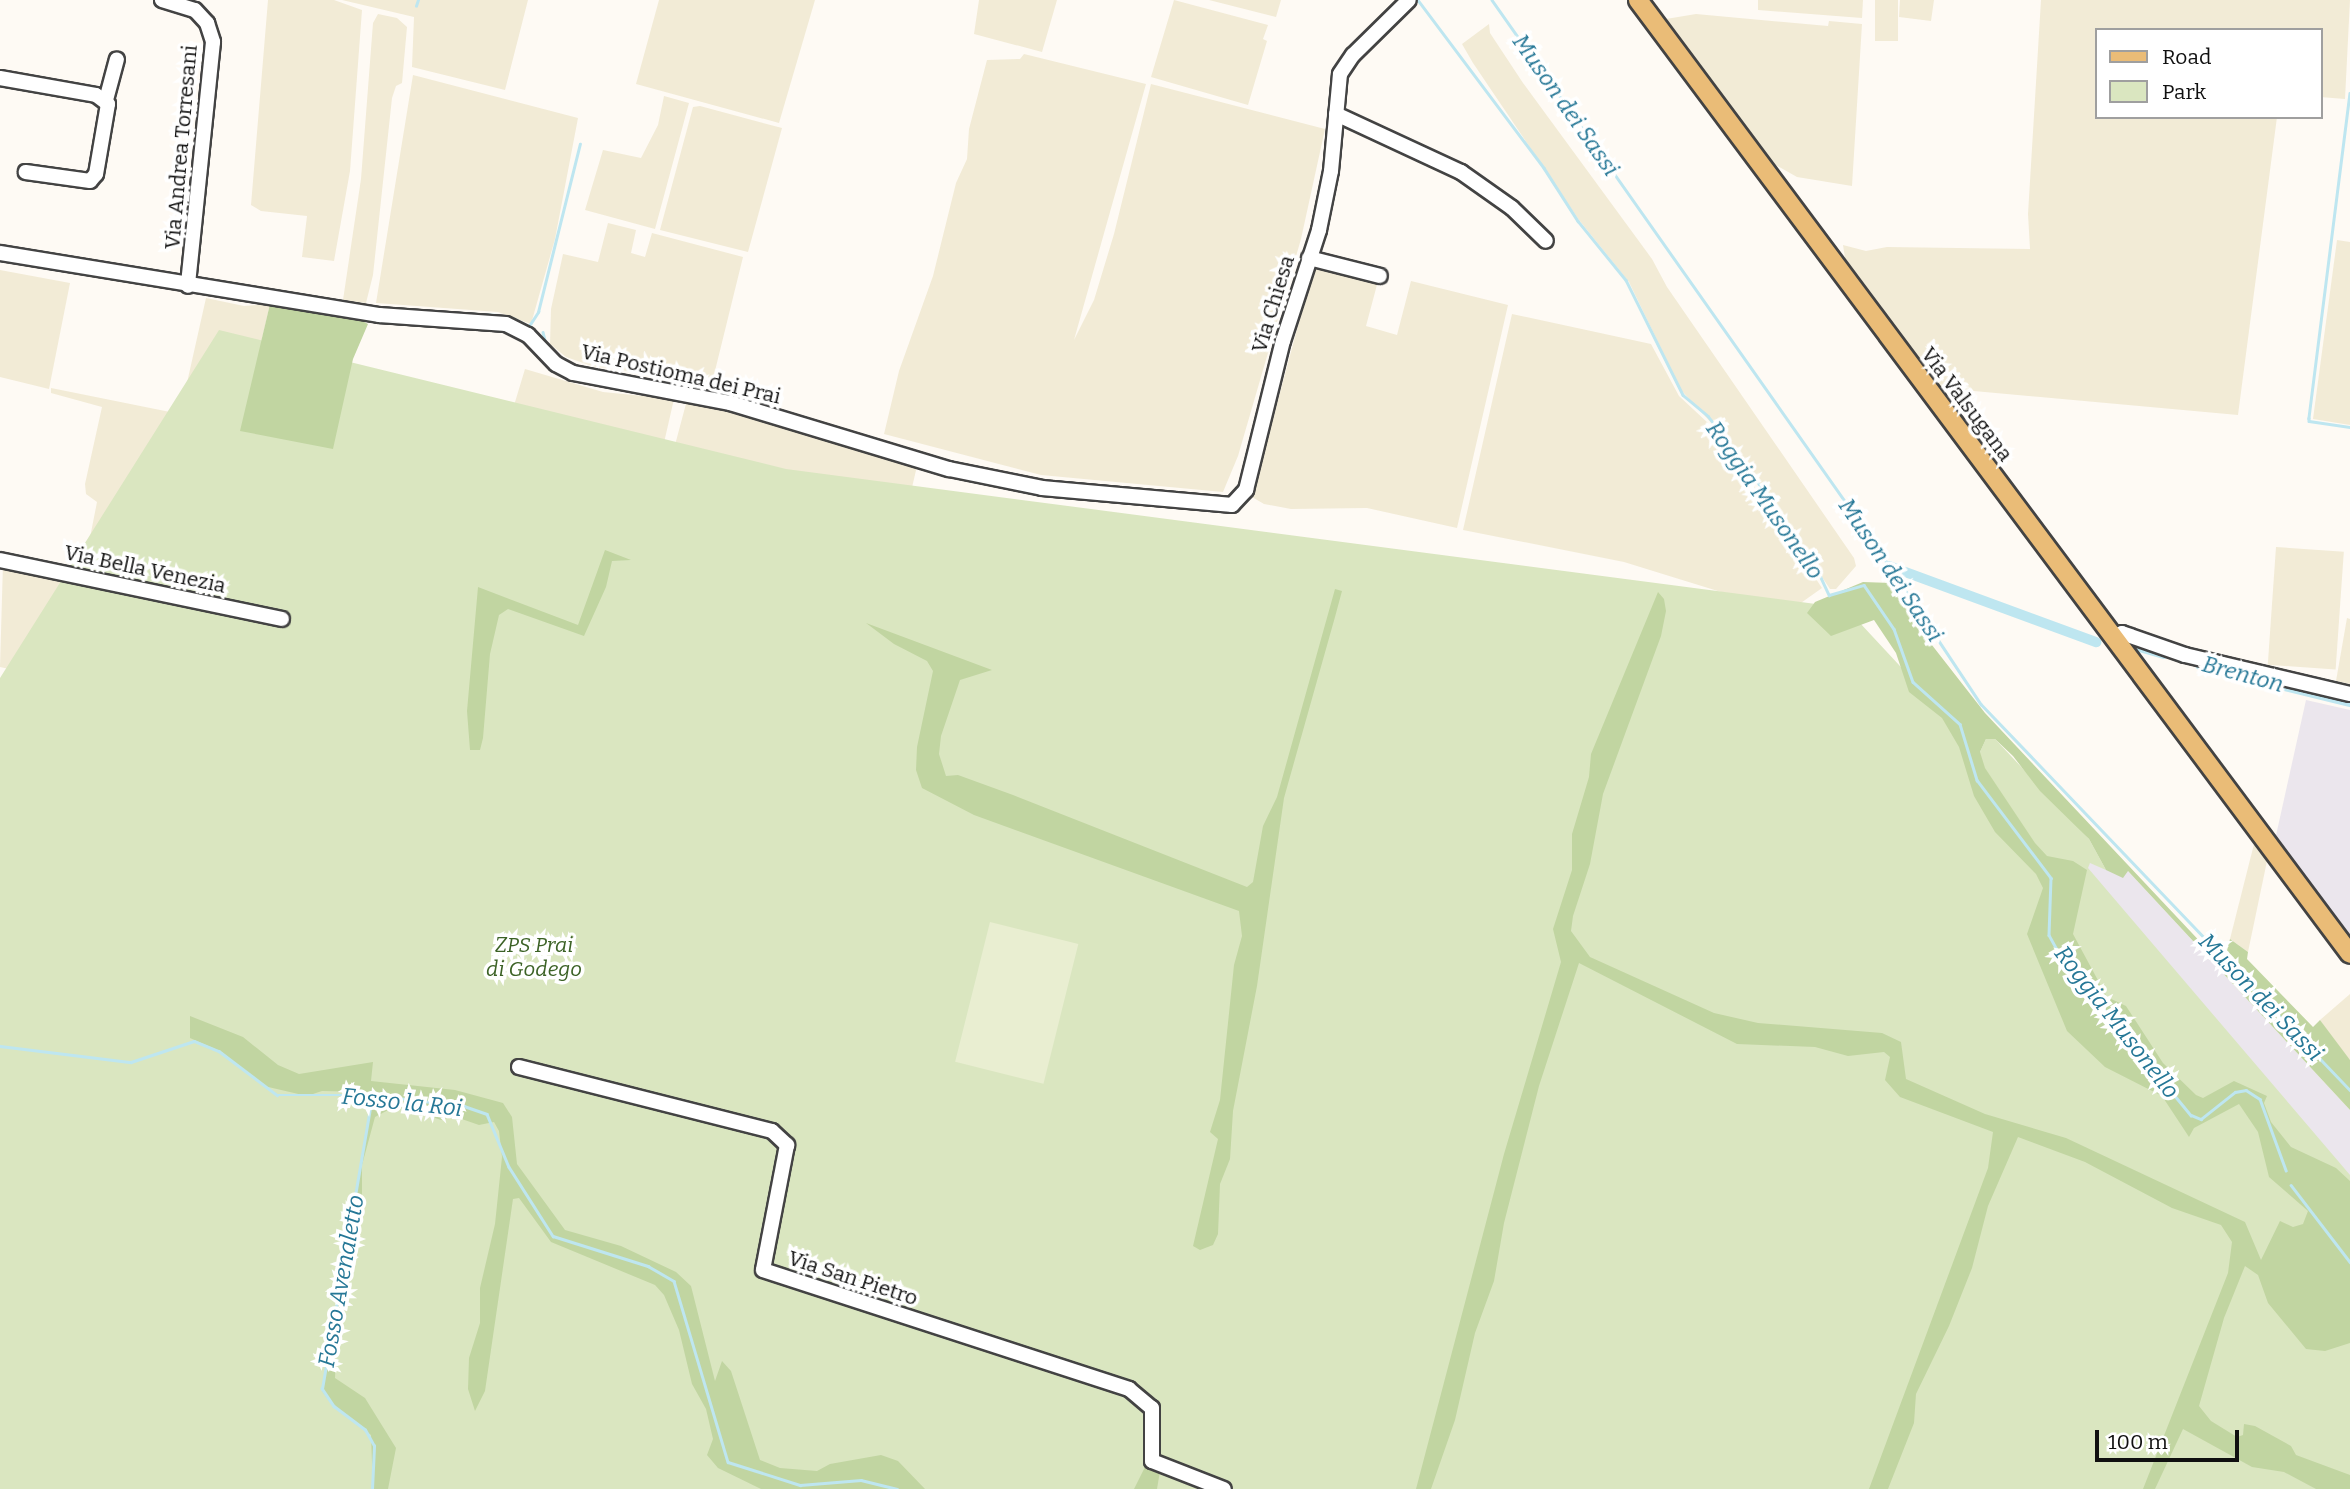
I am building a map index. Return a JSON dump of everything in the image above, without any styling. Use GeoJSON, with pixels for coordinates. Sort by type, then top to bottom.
{"type":"FeatureCollection","features":[{"type":"Feature","properties":{"kind":"main road","name":"Via Valsugana"},"geometry":{"type":"LineString","coordinates":[[1638,0],[2350,954]]}},
{"type":"Feature","properties":{"kind":"street","name":"Via Andrea Torresani"},"geometry":{"type":"LineString","coordinates":[[162,0],[195,10],[207,23],[213,42],[188,286]]}},
{"type":"Feature","properties":{"kind":"street","name":"Via Chiesa"},"geometry":{"type":"LineString","coordinates":[[1238,503],[1246,490],[1325,204],[1336,114],[1337,82],[1345,63],[1409,0]]}},
{"type":"Feature","properties":{"kind":"street"},"geometry":{"type":"LineString","coordinates":[[26,172],[84,182],[94,178],[106,100],[117,59]]}},
{"type":"Feature","properties":{"kind":"street"},"geometry":{"type":"LineString","coordinates":[[0,78],[106,100]]}},
{"type":"Feature","properties":{"kind":"street"},"geometry":{"type":"LineString","coordinates":[[1336,114],[1461,172],[1512,208],[1546,241]]}},
{"type":"Feature","properties":{"kind":"street","name":"Via Postioma dei Prai"},"geometry":{"type":"LineString","coordinates":[[0,253],[188,286],[379,315],[506,324],[528,335],[556,364],[573,373],[730,403],[949,469],[1053,489],[1238,503]]}},
{"type":"Feature","properties":{"kind":"street"},"geometry":{"type":"LineString","coordinates":[[1309,258],[1380,276]]}},
{"type":"Feature","properties":{"kind":"street","name":"Via Bella Venezia"},"geometry":{"type":"LineString","coordinates":[[0,559],[282,619]]}},
{"type":"Feature","properties":{"kind":"street"},"geometry":{"type":"LineString","coordinates":[[2113,637],[2122,633],[2185,655],[2350,694]]}},
{"type":"Feature","properties":{"kind":"street","name":"Via San Pietro"},"geometry":{"type":"LineString","coordinates":[[519,1066],[772,1131],[787,1144],[763,1270],[1129,1389],[1152,1408],[1152,1461],[1224,1489]]}},
{"type":"Feature","properties":{"kind":"shaded area"},"geometry":{"type":"Polygon","coordinates":[[[268,0],[334,0],[362,10],[350,171],[334,261],[302,257],[307,216],[261,211],[251,205],[268,0]]]}},
{"type":"Feature","properties":{"kind":"shaded area"},"geometry":{"type":"Polygon","coordinates":[[[342,0],[528,0],[505,90],[412,67],[414,17],[342,0]]]}},
{"type":"Feature","properties":{"kind":"shaded area"},"geometry":{"type":"Polygon","coordinates":[[[659,0],[815,0],[779,123],[636,84],[659,0]]]}},
{"type":"Feature","properties":{"kind":"shaded area"},"geometry":{"type":"Polygon","coordinates":[[[979,0],[1057,0],[1042,52],[974,34],[979,0]]]}},
{"type":"Feature","properties":{"kind":"shaded area"},"geometry":{"type":"Polygon","coordinates":[[[1174,0],[1268,25],[1263,39],[1267,41],[1248,105],[1151,77],[1174,0]]]}},
{"type":"Feature","properties":{"kind":"shaded area"},"geometry":{"type":"Polygon","coordinates":[[[1209,0],[1281,0],[1276,17],[1209,0]]]}},
{"type":"Feature","properties":{"kind":"shaded area"},"geometry":{"type":"Polygon","coordinates":[[[1758,0],[1863,0],[1862,18],[1758,10],[1758,0]]]}},
{"type":"Feature","properties":{"kind":"shaded area"},"geometry":{"type":"Polygon","coordinates":[[[1875,0],[1898,0],[1898,41],[1875,41],[1875,0]]]}},
{"type":"Feature","properties":{"kind":"shaded area"},"geometry":{"type":"Polygon","coordinates":[[[1900,0],[1934,0],[1931,21],[1899,17],[1900,0]]]}},
{"type":"Feature","properties":{"kind":"shaded area"},"geometry":{"type":"Polygon","coordinates":[[[2041,0],[2350,0],[2345,99],[2322,97],[2322,28],[2094,28],[2094,119],[2277,119],[2238,415],[1941,388],[1845,258],[1843,245],[1866,251],[1887,247],[2030,249],[2028,214],[2041,0]]]}},
{"type":"Feature","properties":{"kind":"shaded area"},"geometry":{"type":"Polygon","coordinates":[[[378,14],[397,18],[407,27],[402,83],[396,86],[392,98],[373,275],[366,303],[343,300],[361,179],[373,23],[378,14]]]}},
{"type":"Feature","properties":{"kind":"shaded area"},"geometry":{"type":"Polygon","coordinates":[[[1696,14],[1828,26],[1829,21],[1862,24],[1852,186],[1797,177],[1772,163],[1666,19],[1696,14]]]}},
{"type":"Feature","properties":{"kind":"shaded area"},"geometry":{"type":"Polygon","coordinates":[[[1489,24],[1490,33],[1523,83],[1652,259],[1667,287],[1854,558],[1856,566],[1836,589],[1830,589],[1739,453],[1681,390],[1629,282],[1579,220],[1473,63],[1462,44],[1489,24]]]}},
{"type":"Feature","properties":{"kind":"shaded area"},"geometry":{"type":"Polygon","coordinates":[[[1024,54],[1146,84],[1074,340],[1094,300],[1114,234],[1151,84],[1325,129],[1301,239],[1238,456],[1223,492],[1041,475],[884,434],[899,371],[933,276],[956,183],[967,159],[969,129],[987,60],[1020,59],[1024,54]]]}},
{"type":"Feature","properties":{"kind":"shaded area"},"geometry":{"type":"Polygon","coordinates":[[[413,75],[578,118],[555,239],[531,324],[498,312],[376,303],[413,75]]]}},
{"type":"Feature","properties":{"kind":"shaded area"},"geometry":{"type":"Polygon","coordinates":[[[664,96],[689,103],[655,229],[585,210],[603,150],[641,158],[658,125],[664,96]]]}},
{"type":"Feature","properties":{"kind":"shaded area"},"geometry":{"type":"Polygon","coordinates":[[[700,106],[782,128],[748,252],[660,230],[693,107],[700,106]]]}},
{"type":"Feature","properties":{"kind":"shaded area"},"geometry":{"type":"Polygon","coordinates":[[[608,223],[636,230],[631,253],[645,257],[652,233],[743,257],[712,383],[592,366],[566,357],[550,344],[551,309],[563,254],[598,262],[608,223]]]}},
{"type":"Feature","properties":{"kind":"shaded area"},"geometry":{"type":"Polygon","coordinates":[[[2337,240],[2350,242],[2350,425],[2313,419],[2337,240]]]}},
{"type":"Feature","properties":{"kind":"shaded area"},"geometry":{"type":"Polygon","coordinates":[[[1314,266],[1378,281],[1366,326],[1397,335],[1411,281],[1508,305],[1457,528],[1367,508],[1291,509],[1264,504],[1252,497],[1314,266]]]}},
{"type":"Feature","properties":{"kind":"shaded area"},"geometry":{"type":"Polygon","coordinates":[[[0,270],[70,283],[49,389],[0,377],[0,270]]]}},
{"type":"Feature","properties":{"kind":"shaded area"},"geometry":{"type":"Polygon","coordinates":[[[206,298],[244,306],[270,304],[254,374],[83,573],[97,502],[86,494],[85,484],[102,407],[51,393],[51,388],[180,414],[206,298]]]}},
{"type":"Feature","properties":{"kind":"shaded area"},"geometry":{"type":"Polygon","coordinates":[[[1512,314],[1651,344],[1679,396],[1708,423],[1738,462],[1822,588],[1798,605],[1721,592],[1624,562],[1463,530],[1512,314]]]}},
{"type":"Feature","properties":{"kind":"shaded area"},"geometry":{"type":"Polygon","coordinates":[[[525,369],[603,392],[674,399],[650,504],[496,465],[525,369]]]}},
{"type":"Feature","properties":{"kind":"shaded area"},"geometry":{"type":"Polygon","coordinates":[[[692,398],[917,466],[887,595],[667,475],[687,400],[692,398]]]}},
{"type":"Feature","properties":{"kind":"shaded area"},"geometry":{"type":"Polygon","coordinates":[[[2276,547],[2344,552],[2336,669],[2268,665],[2276,547]]]}},
{"type":"Feature","properties":{"kind":"shaded area"},"geometry":{"type":"Polygon","coordinates":[[[3,563],[80,580],[87,686],[0,667],[3,563]]]}},
{"type":"Feature","properties":{"kind":"shaded area"},"geometry":{"type":"Polygon","coordinates":[[[2347,618],[2350,619],[2350,684],[2336,681],[2347,618]]]}},
{"type":"Feature","properties":{"kind":"shaded area"},"geometry":{"type":"Polygon","coordinates":[[[2306,700],[2350,710],[2350,938],[2275,840],[2306,700]]]}},
{"type":"Feature","properties":{"kind":"shaded area"},"geometry":{"type":"Polygon","coordinates":[[[2254,844],[2267,861],[2248,952],[2230,939],[2254,844]]]}},
{"type":"Feature","properties":{"kind":"shaded area"},"geometry":{"type":"Polygon","coordinates":[[[2090,862],[2123,877],[2127,870],[2350,1110],[2350,1181],[2081,882],[2090,862]]]}},
{"type":"Feature","properties":{"kind":"shaded area"},"geometry":{"type":"Polygon","coordinates":[[[2350,994],[2350,1060],[2338,1049],[2320,1020],[2350,994]]]}},
{"type":"Feature","properties":{"kind":"green space"},"geometry":{"type":"Polygon","coordinates":[[[270,304],[355,317],[368,324],[353,359],[333,449],[240,431],[270,304]]]}},
{"type":"Feature","properties":{"kind":"green space","name":"ZPS Prai di Godego"},"geometry":{"type":"Polygon","coordinates":[[[219,330],[786,469],[1846,608],[1980,752],[1986,739],[1995,739],[2089,839],[2106,870],[2090,863],[2088,868],[2350,1175],[2350,1489],[0,1489],[0,678],[219,330]]]}},
{"type":"Feature","properties":{"kind":"green space"},"geometry":{"type":"Polygon","coordinates":[[[605,550],[631,560],[612,561],[606,587],[584,636],[508,609],[499,615],[490,654],[483,738],[480,750],[470,750],[467,711],[478,587],[578,625],[605,550]]]}},
{"type":"Feature","properties":{"kind":"green space"},"geometry":{"type":"Polygon","coordinates":[[[1863,582],[1891,583],[1921,631],[1985,713],[2223,966],[2230,939],[2248,952],[2247,959],[2313,1027],[2320,1020],[2350,1060],[2350,1110],[2128,871],[2123,878],[2106,870],[2089,839],[2040,791],[2013,756],[1995,739],[1986,739],[1980,752],[1985,768],[2035,843],[2047,856],[2073,861],[2087,870],[2073,934],[2107,997],[2126,1006],[2163,1063],[2196,1095],[2203,1098],[2234,1081],[2267,1096],[2264,1103],[2271,1122],[2291,1147],[2336,1168],[2350,1181],[2350,1343],[2325,1351],[2306,1349],[2268,1303],[2258,1275],[2245,1266],[2224,1318],[2199,1406],[2211,1421],[2237,1437],[2243,1435],[2244,1424],[2255,1426],[2291,1446],[2296,1455],[2350,1475],[2350,1489],[2316,1489],[2284,1472],[2252,1467],[2183,1429],[2155,1489],[2143,1489],[2228,1273],[2232,1242],[2221,1225],[2172,1208],[2085,1162],[2018,1137],[1988,1206],[1972,1268],[1949,1326],[1916,1394],[1914,1423],[1888,1489],[1869,1489],[1988,1168],[1993,1132],[1900,1097],[1885,1080],[1890,1057],[1884,1052],[1848,1056],[1815,1047],[1737,1044],[1579,963],[1539,1086],[1504,1223],[1494,1281],[1475,1333],[1455,1420],[1431,1489],[1416,1489],[1504,1154],[1561,962],[1553,929],[1572,870],[1572,834],[1589,777],[1591,754],[1658,592],[1664,599],[1666,611],[1661,636],[1603,794],[1590,864],[1573,916],[1571,931],[1590,957],[1714,1013],[1758,1023],[1882,1033],[1901,1042],[1906,1079],[1985,1114],[2066,1138],[2245,1222],[2261,1260],[2280,1221],[2293,1227],[2303,1224],[2308,1211],[2269,1177],[2258,1132],[2239,1104],[2194,1128],[2189,1137],[2162,1096],[2105,1067],[2067,1031],[2027,934],[2043,888],[2036,874],[1995,832],[1974,796],[1959,747],[1942,718],[1909,692],[1896,653],[1874,620],[1831,636],[1807,613],[1815,602],[1863,582]]]}},
{"type":"Feature","properties":{"kind":"green space"},"geometry":{"type":"Polygon","coordinates":[[[1335,589],[1342,591],[1284,798],[1257,986],[1233,1111],[1230,1159],[1220,1184],[1218,1234],[1213,1245],[1200,1250],[1193,1246],[1218,1139],[1210,1132],[1220,1100],[1234,965],[1242,936],[1239,911],[974,815],[922,788],[916,770],[917,747],[933,671],[927,661],[894,644],[866,623],[992,670],[960,680],[941,736],[939,754],[946,776],[958,775],[1013,795],[1247,887],[1253,882],[1263,826],[1277,797],[1335,589]]]}},
{"type":"Feature","properties":{"kind":"green space"},"geometry":{"type":"Polygon","coordinates":[[[990,922],[1078,944],[1043,1084],[955,1062],[990,922]]]}},
{"type":"Feature","properties":{"kind":"green space"},"geometry":{"type":"Polygon","coordinates":[[[190,1016],[243,1037],[278,1065],[299,1074],[373,1062],[371,1081],[455,1090],[503,1103],[512,1117],[517,1164],[565,1230],[621,1246],[676,1272],[691,1286],[715,1381],[722,1361],[731,1371],[760,1460],[780,1468],[817,1471],[830,1464],[881,1455],[898,1461],[925,1489],[761,1489],[718,1468],[707,1455],[713,1439],[706,1409],[692,1384],[679,1330],[664,1295],[655,1285],[551,1242],[519,1198],[513,1199],[485,1391],[475,1411],[468,1389],[469,1358],[480,1323],[480,1288],[495,1224],[502,1157],[499,1131],[494,1122],[479,1125],[453,1116],[441,1120],[406,1108],[392,1108],[375,1117],[362,1165],[362,1206],[338,1318],[335,1378],[365,1398],[396,1448],[388,1489],[373,1489],[371,1435],[332,1405],[322,1391],[373,1092],[322,1091],[307,1096],[264,1086],[222,1052],[190,1038],[190,1016]]]}},
{"type":"Feature","properties":{"kind":"green space"},"geometry":{"type":"Polygon","coordinates":[[[1145,1467],[1160,1471],[1157,1489],[1134,1489],[1145,1467]]]}},
{"type":"Feature","properties":{"kind":"waterway"},"geometry":{"type":"LineString","coordinates":[[416,6],[418,0]]}},
{"type":"Feature","properties":{"kind":"waterway","name":"Roggia Musonello"},"geometry":{"type":"LineString","coordinates":[[1418,0],[1544,168],[1578,221],[1626,280],[1683,395],[1708,416],[1742,459],[1817,569],[1829,595],[1864,585],[1894,629],[1913,682],[1960,724],[1977,780],[2051,878],[2049,935],[2061,957],[2191,1115],[2201,1119],[2235,1092],[2246,1090],[2260,1099],[2286,1170]]}},
{"type":"Feature","properties":{"kind":"waterway","name":"Muson dei Sassi"},"geometry":{"type":"LineString","coordinates":[[1492,0],[1866,531],[1981,704],[2350,1090]]}},
{"type":"Feature","properties":{"kind":"waterway"},"geometry":{"type":"LineString","coordinates":[[2350,93],[2309,418],[2309,421],[2350,427]]}},
{"type":"Feature","properties":{"kind":"waterway"},"geometry":{"type":"LineString","coordinates":[[529,326],[538,312],[580,144]]}},
{"type":"Feature","properties":{"kind":"waterway"},"geometry":{"type":"LineString","coordinates":[[381,308],[390,309]]}},
{"type":"Feature","properties":{"kind":"waterway"},"geometry":{"type":"LineString","coordinates":[[438,312],[498,315]]}},
{"type":"Feature","properties":{"kind":"waterway"},"geometry":{"type":"LineString","coordinates":[[513,318],[528,326]]}},
{"type":"Feature","properties":{"kind":"waterway"},"geometry":{"type":"LineString","coordinates":[[543,332],[546,344]]}},
{"type":"Feature","properties":{"kind":"waterway"},"geometry":{"type":"LineString","coordinates":[[569,363],[586,369]]}},
{"type":"Feature","properties":{"kind":"waterway"},"geometry":{"type":"LineString","coordinates":[[634,378],[710,391]]}},
{"type":"Feature","properties":{"kind":"waterway","name":"Brenton"},"geometry":{"type":"LineString","coordinates":[[1889,566],[2096,642]]}},
{"type":"Feature","properties":{"kind":"waterway","name":"Brenton"},"geometry":{"type":"LineString","coordinates":[[2136,646],[2164,654]]}},
{"type":"Feature","properties":{"kind":"waterway","name":"Brenton"},"geometry":{"type":"LineString","coordinates":[[2200,665],[2350,702]]}},
{"type":"Feature","properties":{"kind":"waterway","name":"Fosso la Roi"},"geometry":{"type":"LineString","coordinates":[[0,1046],[131,1062],[194,1041],[219,1051],[277,1095],[372,1095],[464,1106],[487,1114],[509,1167],[553,1236],[648,1266],[674,1281],[728,1462],[800,1485],[861,1480],[897,1489]]}},
{"type":"Feature","properties":{"kind":"waterway","name":"Fosso Avenaletto"},"geometry":{"type":"LineString","coordinates":[[372,1095],[322,1389],[334,1407],[365,1430],[374,1446],[372,1489]]}},
{"type":"Feature","properties":{"kind":"waterway","name":"Roggia Musonello"},"geometry":{"type":"LineString","coordinates":[[2291,1185],[2350,1262]]}}]}
